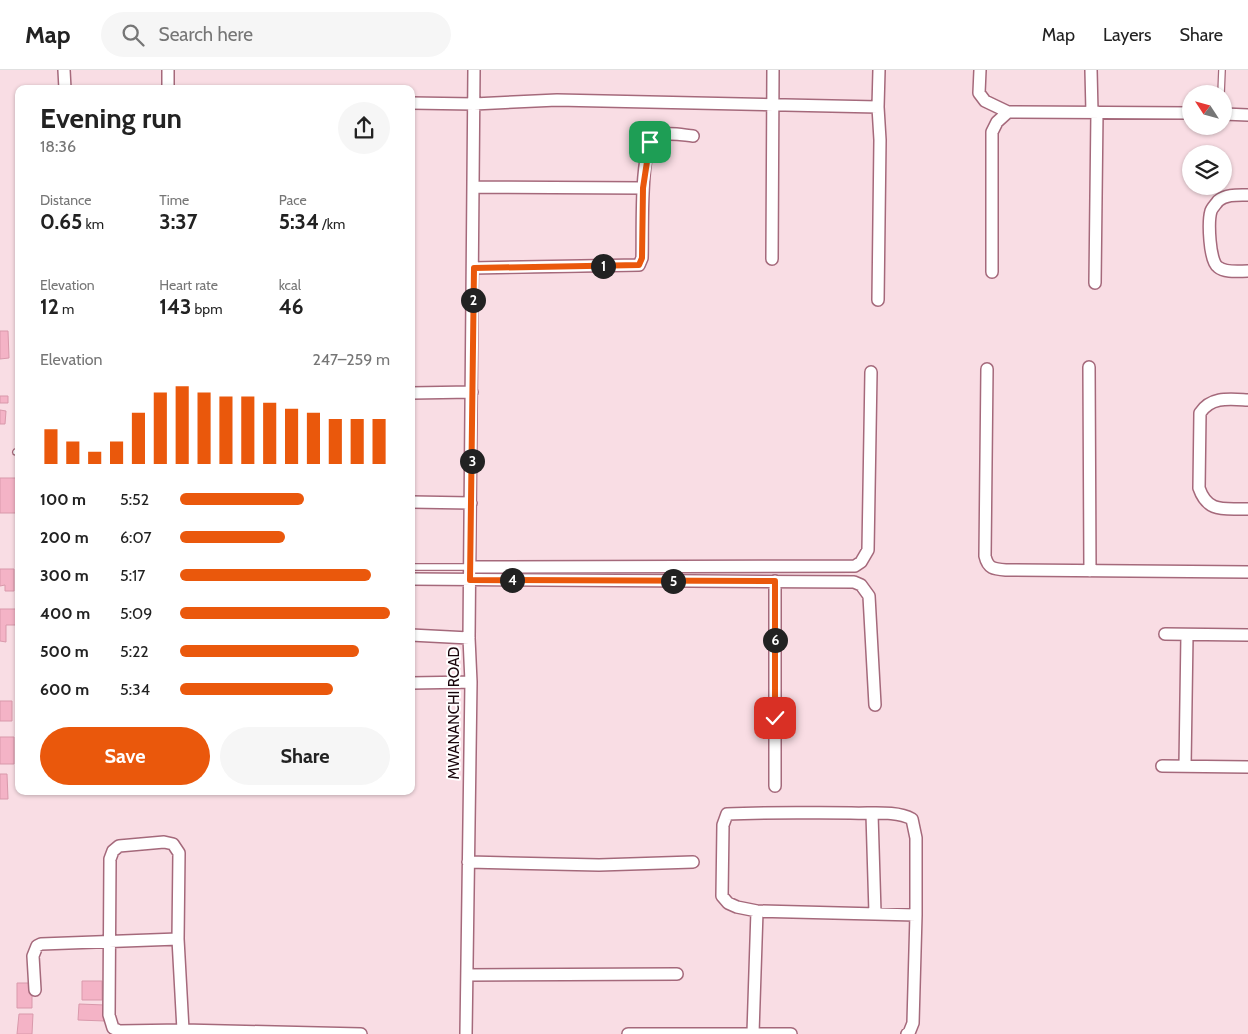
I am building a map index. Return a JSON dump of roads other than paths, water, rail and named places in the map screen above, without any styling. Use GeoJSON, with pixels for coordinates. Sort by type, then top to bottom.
{"type":"FeatureCollection","features":[{"type":"Feature","properties":{"kind":"street"},"geometry":{"type":"LineString","coordinates":[[64,70],[65,85]]}},
{"type":"Feature","properties":{"kind":"street"},"geometry":{"type":"LineString","coordinates":[[168,70],[168,85]]}},
{"type":"Feature","properties":{"kind":"street","name":"MWANANCHI ROAD"},"geometry":{"type":"LineString","coordinates":[[466,1034],[471,682],[469,638],[472,503],[474,70]]}},
{"type":"Feature","properties":{"kind":"street"},"geometry":{"type":"LineString","coordinates":[[772,70],[772,259]]}},
{"type":"Feature","properties":{"kind":"street"},"geometry":{"type":"LineString","coordinates":[[878,300],[879,70]]}},
{"type":"Feature","properties":{"kind":"street"},"geometry":{"type":"LineString","coordinates":[[980,70],[979,93],[985,101],[1008,112],[1182,113]]}},
{"type":"Feature","properties":{"kind":"street"},"geometry":{"type":"LineString","coordinates":[[1091,70],[1095,112],[1095,283]]}},
{"type":"Feature","properties":{"kind":"street"},"geometry":{"type":"LineString","coordinates":[[415,104],[474,104],[557,100],[878,106]]}},
{"type":"Feature","properties":{"kind":"street"},"geometry":{"type":"LineString","coordinates":[[992,272],[992,132],[997,122],[1008,112]]}},
{"type":"Feature","properties":{"kind":"street"},"geometry":{"type":"LineString","coordinates":[[1232,114],[1248,114]]}},
{"type":"Feature","properties":{"kind":"street"},"geometry":{"type":"LineString","coordinates":[[474,268],[639,265],[642,258],[643,188],[650,142],[660,135],[693,136]]}},
{"type":"Feature","properties":{"kind":"street"},"geometry":{"type":"LineString","coordinates":[[474,186],[643,188]]}},
{"type":"Feature","properties":{"kind":"street"},"geometry":{"type":"LineString","coordinates":[[1248,195],[1233,195],[1221,199],[1217,203],[1212,210],[1210,233],[1213,262],[1218,268],[1248,271]]}},
{"type":"Feature","properties":{"kind":"street"},"geometry":{"type":"LineString","coordinates":[[1089,367],[1090,572]]}},
{"type":"Feature","properties":{"kind":"street"},"geometry":{"type":"LineString","coordinates":[[987,369],[984,556],[987,565],[994,569],[1007,570],[1248,572]]}},
{"type":"Feature","properties":{"kind":"street"},"geometry":{"type":"LineString","coordinates":[[471,567],[855,566],[862,562],[868,550],[871,372]]}},
{"type":"Feature","properties":{"kind":"street"},"geometry":{"type":"LineString","coordinates":[[415,393],[472,392]]}},
{"type":"Feature","properties":{"kind":"street"},"geometry":{"type":"LineString","coordinates":[[1248,400],[1213,400],[1200,413],[1200,488],[1203,499],[1208,505],[1217,508],[1248,509]]}},
{"type":"Feature","properties":{"kind":"street"},"geometry":{"type":"LineString","coordinates":[[415,502],[472,503]]}},
{"type":"Feature","properties":{"kind":"street"},"geometry":{"type":"LineString","coordinates":[[415,579],[854,582],[864,589],[869,596],[875,705]]}},
{"type":"Feature","properties":{"kind":"street"},"geometry":{"type":"LineString","coordinates":[[775,581],[775,786]]}},
{"type":"Feature","properties":{"kind":"street"},"geometry":{"type":"LineString","coordinates":[[1165,634],[1248,635]]}},
{"type":"Feature","properties":{"kind":"street"},"geometry":{"type":"LineString","coordinates":[[1185,766],[1188,634]]}},
{"type":"Feature","properties":{"kind":"street"},"geometry":{"type":"LineString","coordinates":[[415,635],[469,638]]}},
{"type":"Feature","properties":{"kind":"street"},"geometry":{"type":"LineString","coordinates":[[415,683],[471,682]]}},
{"type":"Feature","properties":{"kind":"street"},"geometry":{"type":"LineString","coordinates":[[1162,766],[1248,767]]}},
{"type":"Feature","properties":{"kind":"street"},"geometry":{"type":"LineString","coordinates":[[907,1034],[913,1023],[916,915],[916,838],[912,819],[905,815],[872,814],[749,812],[727,814],[723,825],[722,896],[728,903],[757,911],[916,915]]}},
{"type":"Feature","properties":{"kind":"street"},"geometry":{"type":"LineString","coordinates":[[872,814],[875,914]]}},
{"type":"Feature","properties":{"kind":"street"},"geometry":{"type":"LineString","coordinates":[[183,1030],[178,940],[178,853],[173,844],[164,842],[119,846],[113,850],[110,858],[109,1015],[113,1028],[119,1031],[183,1030],[361,1034]]}},
{"type":"Feature","properties":{"kind":"street"},"geometry":{"type":"LineString","coordinates":[[468,862],[599,865],[693,862]]}},
{"type":"Feature","properties":{"kind":"street"},"geometry":{"type":"LineString","coordinates":[[753,1033],[757,911]]}},
{"type":"Feature","properties":{"kind":"street"},"geometry":{"type":"LineString","coordinates":[[35,990],[33,956],[37,946],[41,944],[178,940]]}},
{"type":"Feature","properties":{"kind":"street"},"geometry":{"type":"LineString","coordinates":[[467,975],[677,974]]}},
{"type":"Feature","properties":{"kind":"street"},"geometry":{"type":"LineString","coordinates":[[628,1034],[791,1034]]}},
{"type":"Feature","properties":{"kind":"lane"},"geometry":{"type":"LineString","coordinates":[[1222,70],[1222,85]]}},
{"type":"Feature","properties":{"kind":"lane"},"geometry":{"type":"LineString","coordinates":[[415,567],[471,567]]}}]}
